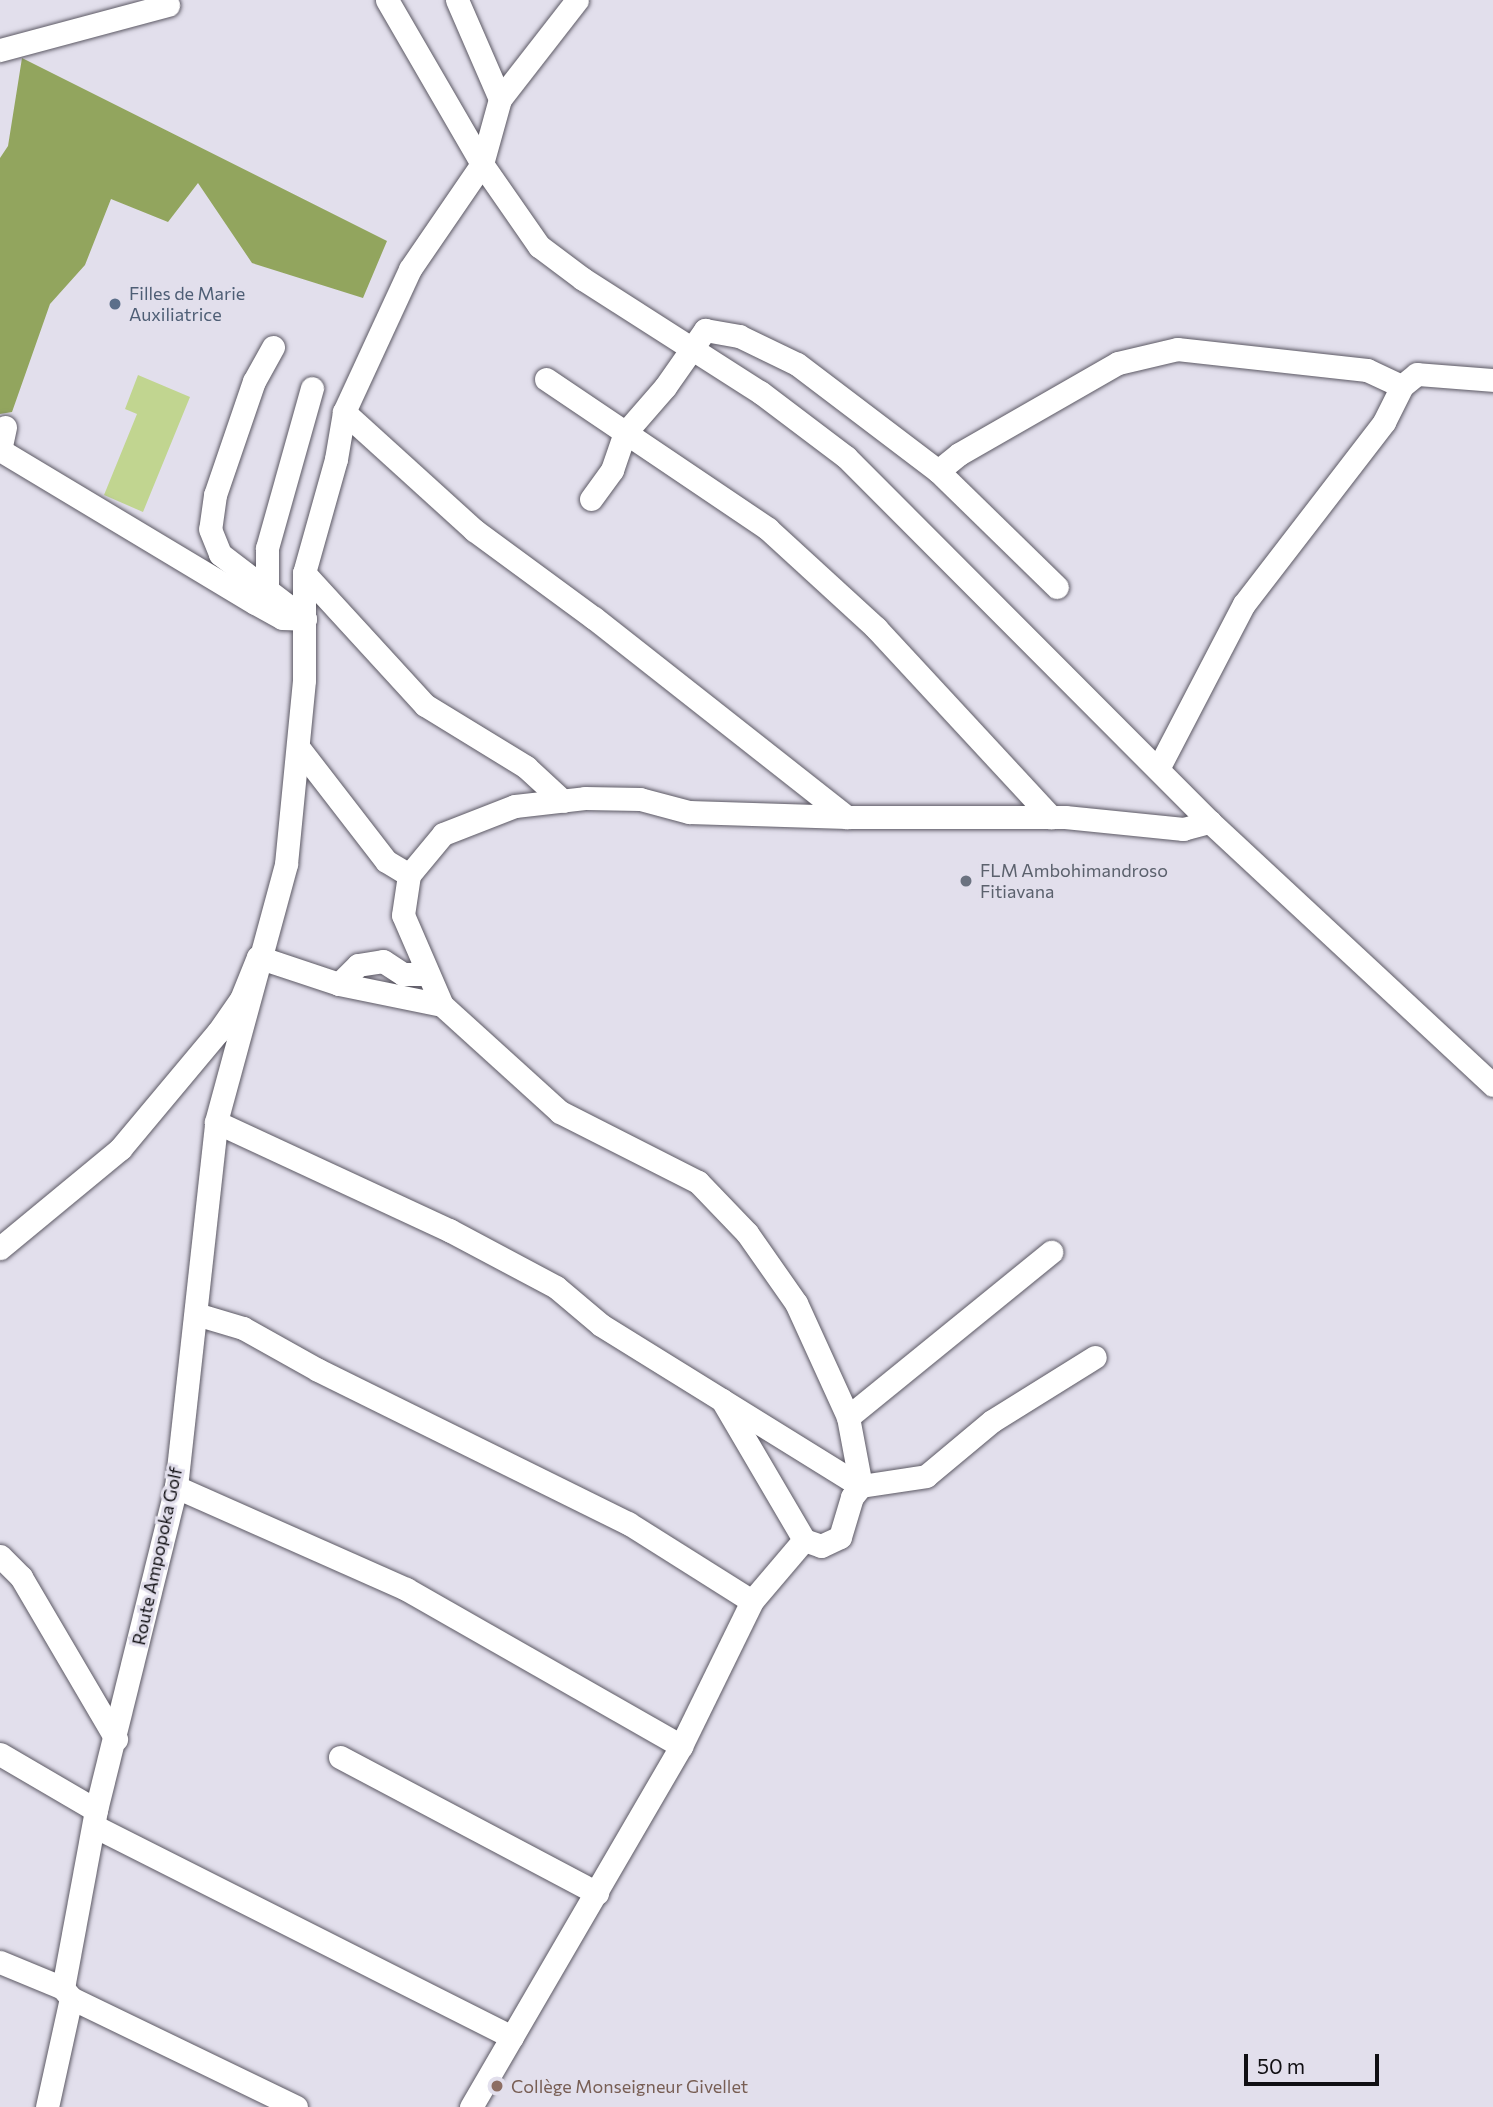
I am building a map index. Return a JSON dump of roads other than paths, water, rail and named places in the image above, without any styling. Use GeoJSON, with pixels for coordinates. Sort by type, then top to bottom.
{"type":"FeatureCollection","features":[{"type":"Feature","properties":{"kind":"street"},"geometry":{"type":"LineString","coordinates":[[387,0],[482,163],[539,246],[583,279],[693,347],[846,457],[1159,767],[1210,822],[1493,1085]]}},
{"type":"Feature","properties":{"kind":"street"},"geometry":{"type":"LineString","coordinates":[[457,0],[500,99]]}},
{"type":"Feature","properties":{"kind":"street"},"geometry":{"type":"LineString","coordinates":[[0,1248],[120,1149],[218,1032],[241,999],[258,957],[286,864],[298,747],[305,620],[304,573],[337,459],[344,412],[410,270],[482,163],[500,99],[577,0]]}},
{"type":"Feature","properties":{"kind":"street"},"geometry":{"type":"LineString","coordinates":[[0,50],[167,5]]}},
{"type":"Feature","properties":{"kind":"street"},"geometry":{"type":"LineString","coordinates":[[591,499],[612,470],[625,433],[705,330],[739,336],[797,364],[937,471],[1057,587]]}},
{"type":"Feature","properties":{"kind":"street"},"geometry":{"type":"LineString","coordinates":[[273,347],[254,381],[215,495],[210,529],[220,554],[267,587],[305,620]]}},
{"type":"Feature","properties":{"kind":"street"},"geometry":{"type":"LineString","coordinates":[[937,471],[959,454],[1118,363],[1164,351],[1367,370],[1402,386]]}},
{"type":"Feature","properties":{"kind":"street"},"geometry":{"type":"LineString","coordinates":[[1159,767],[1244,604],[1384,422],[1402,386],[1417,374],[1493,380]]}},
{"type":"Feature","properties":{"kind":"street"},"geometry":{"type":"LineString","coordinates":[[546,379],[768,529],[885,637],[1051,817]]}},
{"type":"Feature","properties":{"kind":"street"},"geometry":{"type":"LineString","coordinates":[[267,587],[267,548],[312,388]]}},
{"type":"Feature","properties":{"kind":"street"},"geometry":{"type":"LineString","coordinates":[[344,412],[398,456],[474,530],[594,618],[847,817]]}},
{"type":"Feature","properties":{"kind":"street"},"geometry":{"type":"LineString","coordinates":[[5,427],[0,450],[254,603],[282,618],[305,620]]}},
{"type":"Feature","properties":{"kind":"street"},"geometry":{"type":"LineString","coordinates":[[304,573],[425,705],[526,767],[563,801]]}},
{"type":"Feature","properties":{"kind":"street"},"geometry":{"type":"LineString","coordinates":[[298,747],[386,861],[409,875]]}},
{"type":"Feature","properties":{"kind":"street"},"geometry":{"type":"LineString","coordinates":[[722,1400],[804,1540],[821,1546],[840,1537],[852,1497],[861,1486],[848,1417],[796,1303],[747,1233],[698,1182],[560,1112],[442,1005],[403,915],[409,875],[443,834],[514,806],[563,801],[640,799],[689,812],[847,817],[1051,817],[1182,830],[1210,822]]}},
{"type":"Feature","properties":{"kind":"street"},"geometry":{"type":"LineString","coordinates":[[258,957],[339,984],[442,1005]]}},
{"type":"Feature","properties":{"kind":"street","name":"Route Ampopoka Golf"},"geometry":{"type":"LineString","coordinates":[[47,2107],[96,1819],[176,1487],[216,1122],[258,957]]}},
{"type":"Feature","properties":{"kind":"street"},"geometry":{"type":"LineString","coordinates":[[339,984],[358,965],[383,961],[403,974],[421,974],[423,962]]}},
{"type":"Feature","properties":{"kind":"street"},"geometry":{"type":"LineString","coordinates":[[216,1122],[449,1230],[556,1287],[601,1325],[861,1486],[926,1476],[992,1421],[1095,1357]]}},
{"type":"Feature","properties":{"kind":"street"},"geometry":{"type":"LineString","coordinates":[[848,1417],[1051,1252]]}},
{"type":"Feature","properties":{"kind":"street"},"geometry":{"type":"LineString","coordinates":[[196,1314],[243,1328],[318,1370],[628,1523],[752,1601]]}},
{"type":"Feature","properties":{"kind":"street"},"geometry":{"type":"LineString","coordinates":[[176,1487],[406,1589],[681,1746]]}},
{"type":"Feature","properties":{"kind":"street"},"geometry":{"type":"LineString","coordinates":[[471,2107],[681,1746],[752,1601],[804,1540]]}},
{"type":"Feature","properties":{"kind":"street"},"geometry":{"type":"LineString","coordinates":[[0,1556],[21,1577],[116,1740]]}},
{"type":"Feature","properties":{"kind":"street"},"geometry":{"type":"LineString","coordinates":[[0,1754],[96,1819],[512,2037]]}},
{"type":"Feature","properties":{"kind":"street"},"geometry":{"type":"LineString","coordinates":[[340,1757],[597,1893]]}},
{"type":"Feature","properties":{"kind":"street"},"geometry":{"type":"LineString","coordinates":[[0,1962],[296,2107]]}},
{"type":"Feature","properties":{"kind":"place","name":"Filles de Marie Auxiliatrice"},"geometry":{"type":"Point","coordinates":[115,304]}},
{"type":"Feature","properties":{"kind":"place","name":"FLM Ambohimandroso Fitiavana"},"geometry":{"type":"Point","coordinates":[966,881]}},
{"type":"Feature","properties":{"kind":"place","name":"Collège Monseigneur Givellet"},"geometry":{"type":"Point","coordinates":[497,2086]}}]}
